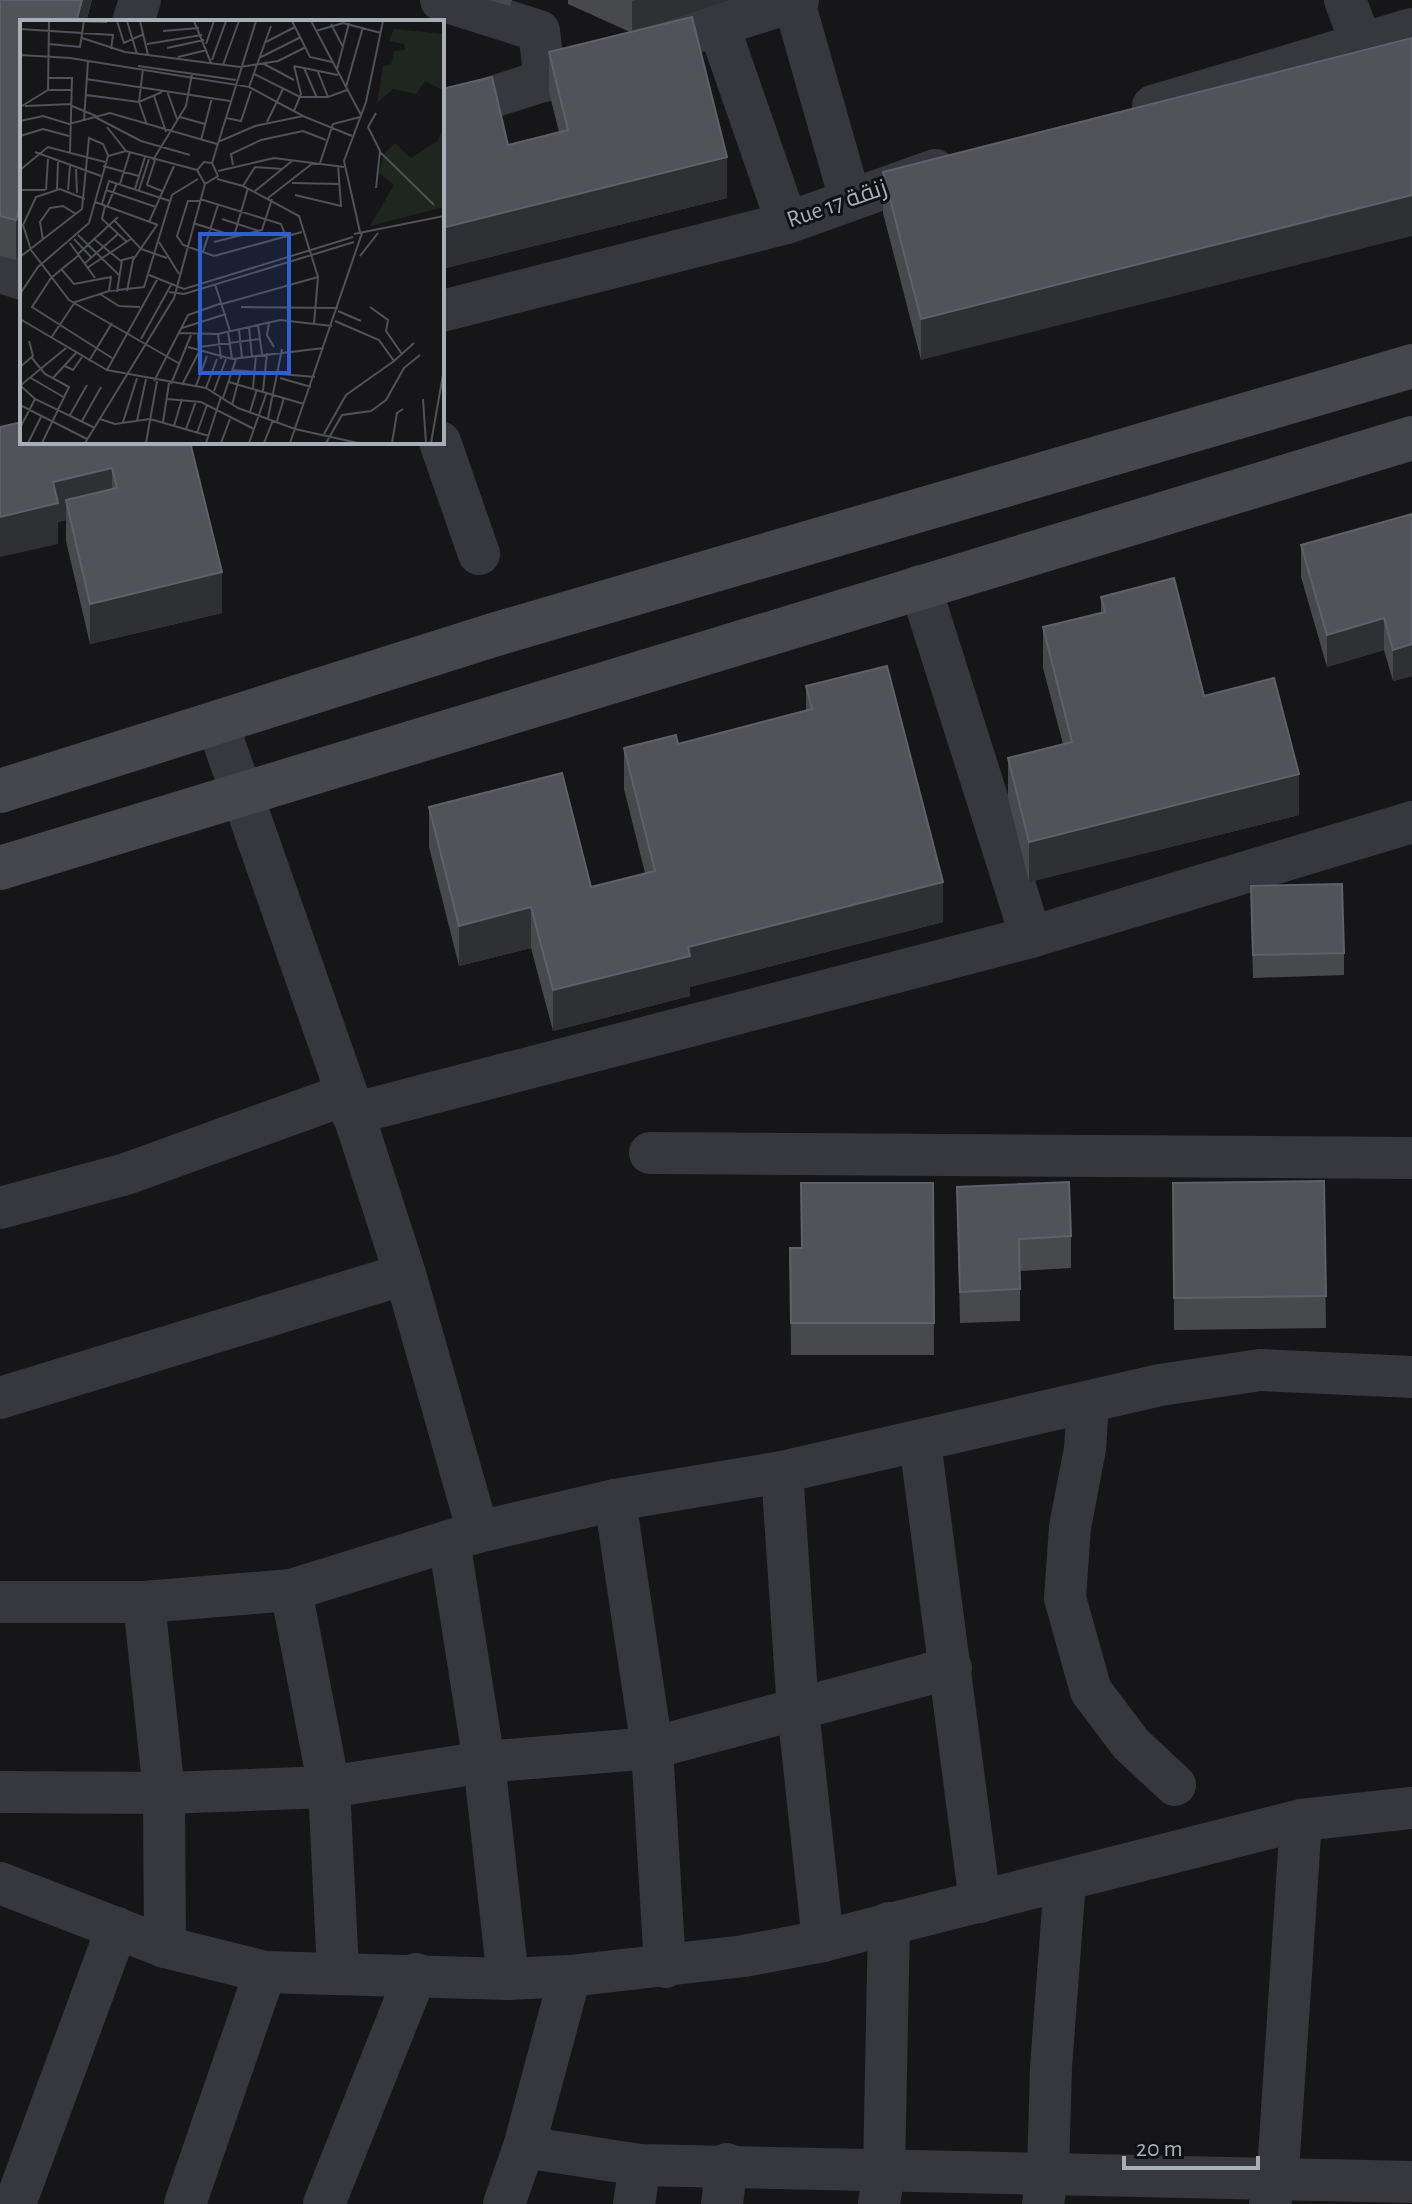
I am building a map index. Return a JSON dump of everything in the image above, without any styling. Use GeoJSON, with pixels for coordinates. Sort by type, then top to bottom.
{"type":"FeatureCollection","features":[{"type":"Feature","properties":{"kind":"street"},"geometry":{"type":"LineString","coordinates":[[134,20],[140,0]]}},
{"type":"Feature","properties":{"kind":"street"},"geometry":{"type":"LineString","coordinates":[[441,0],[544,15],[545,81]]}},
{"type":"Feature","properties":{"kind":"street"},"geometry":{"type":"LineString","coordinates":[[1345,0],[1362,45]]}},
{"type":"Feature","properties":{"kind":"street"},"geometry":{"type":"LineString","coordinates":[[444,112],[796,1],[850,199]]}},
{"type":"Feature","properties":{"kind":"street"},"geometry":{"type":"LineString","coordinates":[[719,27],[787,223]]}},
{"type":"Feature","properties":{"kind":"street"},"geometry":{"type":"LineString","coordinates":[[1109,119],[1412,29]]}},
{"type":"Feature","properties":{"kind":"street","name":"Rue 17 زنقة"},"geometry":{"type":"LineString","coordinates":[[444,310],[787,223],[850,199],[975,159]]}},
{"type":"Feature","properties":{"kind":"street"},"geometry":{"type":"LineString","coordinates":[[0,272],[20,278]]}},
{"type":"Feature","properties":{"kind":"street"},"geometry":{"type":"LineString","coordinates":[[0,791],[493,635],[1412,366]]}},
{"type":"Feature","properties":{"kind":"street"},"geometry":{"type":"LineString","coordinates":[[0,868],[1412,438]]}},
{"type":"Feature","properties":{"kind":"street"},"geometry":{"type":"LineString","coordinates":[[441,444],[479,554]]}},
{"type":"Feature","properties":{"kind":"street"},"geometry":{"type":"LineString","coordinates":[[920,586],[1031,937]]}},
{"type":"Feature","properties":{"kind":"street"},"geometry":{"type":"LineString","coordinates":[[217,723],[350,1104],[405,1274],[464,1536],[484,1762],[508,1979]]}},
{"type":"Feature","properties":{"kind":"street"},"geometry":{"type":"LineString","coordinates":[[0,1208],[126,1174],[350,1104],[1031,937],[1412,822]]}},
{"type":"Feature","properties":{"kind":"street"},"geometry":{"type":"LineString","coordinates":[[650,1153],[1412,1158]]}},
{"type":"Feature","properties":{"kind":"street"},"geometry":{"type":"LineString","coordinates":[[0,1398],[405,1274]]}},
{"type":"Feature","properties":{"kind":"street"},"geometry":{"type":"LineString","coordinates":[[0,1602],[144,1602],[291,1590],[464,1536],[615,1500],[782,1472],[1160,1385],[1260,1370],[1412,1377]]}},
{"type":"Feature","properties":{"kind":"street"},"geometry":{"type":"LineString","coordinates":[[1088,1403],[1085,1449],[1070,1527],[1065,1598],[1091,1691],[1131,1744],[1175,1785]]}},
{"type":"Feature","properties":{"kind":"street"},"geometry":{"type":"LineString","coordinates":[[920,1442],[980,1902]]}},
{"type":"Feature","properties":{"kind":"street"},"geometry":{"type":"LineString","coordinates":[[782,1472],[798,1710],[823,1941]]}},
{"type":"Feature","properties":{"kind":"street"},"geometry":{"type":"LineString","coordinates":[[615,1500],[652,1748],[665,1967]]}},
{"type":"Feature","properties":{"kind":"street"},"geometry":{"type":"LineString","coordinates":[[291,1590],[329,1787],[338,1971]]}},
{"type":"Feature","properties":{"kind":"street"},"geometry":{"type":"LineString","coordinates":[[144,1602],[164,1793],[165,1947]]}},
{"type":"Feature","properties":{"kind":"street"},"geometry":{"type":"LineString","coordinates":[[0,1792],[164,1793],[329,1787],[484,1762],[652,1748],[951,1668]]}},
{"type":"Feature","properties":{"kind":"street"},"geometry":{"type":"LineString","coordinates":[[0,1883],[165,1947],[265,1972],[338,1971],[508,1979],[570,1976],[665,1967],[823,1941],[1301,1820],[1412,1808]]}},
{"type":"Feature","properties":{"kind":"street"},"geometry":{"type":"LineString","coordinates":[[1272,2192],[1279,2156],[1301,1820]]}},
{"type":"Feature","properties":{"kind":"street"},"geometry":{"type":"LineString","coordinates":[[1046,2188],[1051,2067],[1065,1881]]}},
{"type":"Feature","properties":{"kind":"street"},"geometry":{"type":"LineString","coordinates":[[881,2188],[889,1923]]}},
{"type":"Feature","properties":{"kind":"street"},"geometry":{"type":"LineString","coordinates":[[15,2204],[117,1928]]}},
{"type":"Feature","properties":{"kind":"street"},"geometry":{"type":"LineString","coordinates":[[185,2204],[265,1972]]}},
{"type":"Feature","properties":{"kind":"street"},"geometry":{"type":"LineString","coordinates":[[324,2204],[416,1974]]}},
{"type":"Feature","properties":{"kind":"street"},"geometry":{"type":"LineString","coordinates":[[504,2204],[524,2147],[570,1976]]}},
{"type":"Feature","properties":{"kind":"street"},"geometry":{"type":"LineString","coordinates":[[524,2147],[637,2184],[1272,2192],[1412,2182]]}},
{"type":"Feature","properties":{"kind":"building"},"geometry":{"type":"Polygon","coordinates":[[[0,0],[82,0],[77,20],[20,20],[20,205],[16,220],[0,216],[0,0]]]}},
{"type":"Feature","properties":{"kind":"building"},"geometry":{"type":"Polygon","coordinates":[[[692,17],[727,157],[444,228],[444,89],[492,77],[508,145],[568,130],[549,52],[692,17]]]}},
{"type":"Feature","properties":{"kind":"building"},"geometry":{"type":"Polygon","coordinates":[[[1412,38],[1412,195],[921,319],[883,172],[1412,38]]]}},
{"type":"Feature","properties":{"kind":"building"},"geometry":{"type":"Polygon","coordinates":[[[20,422],[20,444],[190,444],[222,572],[90,604],[66,500],[117,488],[112,468],[53,482],[58,503],[0,517],[0,427],[20,422]]]}},
{"type":"Feature","properties":{"kind":"building"},"geometry":{"type":"Polygon","coordinates":[[[1412,514],[1412,644],[1393,650],[1384,618],[1327,635],[1301,545],[1412,514]]]}},
{"type":"Feature","properties":{"kind":"building"},"geometry":{"type":"Polygon","coordinates":[[[1174,578],[1204,696],[1274,678],[1299,774],[1029,842],[1008,758],[1072,742],[1043,627],[1105,612],[1101,597],[1174,578]]]}},
{"type":"Feature","properties":{"kind":"building"},"geometry":{"type":"Polygon","coordinates":[[[887,666],[943,882],[688,947],[690,956],[553,990],[531,907],[459,926],[429,807],[562,773],[591,887],[655,871],[624,748],[676,735],[678,744],[812,709],[806,686],[887,666]]]}},
{"type":"Feature","properties":{"kind":"building"},"geometry":{"type":"Polygon","coordinates":[[[1342,884],[1344,953],[1253,955],[1251,886],[1342,884]]]}},
{"type":"Feature","properties":{"kind":"building"},"geometry":{"type":"Polygon","coordinates":[[[1324,1181],[1326,1296],[1174,1298],[1173,1183],[1324,1181]]]}},
{"type":"Feature","properties":{"kind":"building"},"geometry":{"type":"Polygon","coordinates":[[[1069,1182],[1071,1236],[1019,1239],[1020,1289],[960,1292],[957,1187],[1069,1182]]]}},
{"type":"Feature","properties":{"kind":"building"},"geometry":{"type":"Polygon","coordinates":[[[801,1183],[933,1183],[934,1323],[791,1323],[790,1248],[802,1248],[801,1183]]]}}]}
